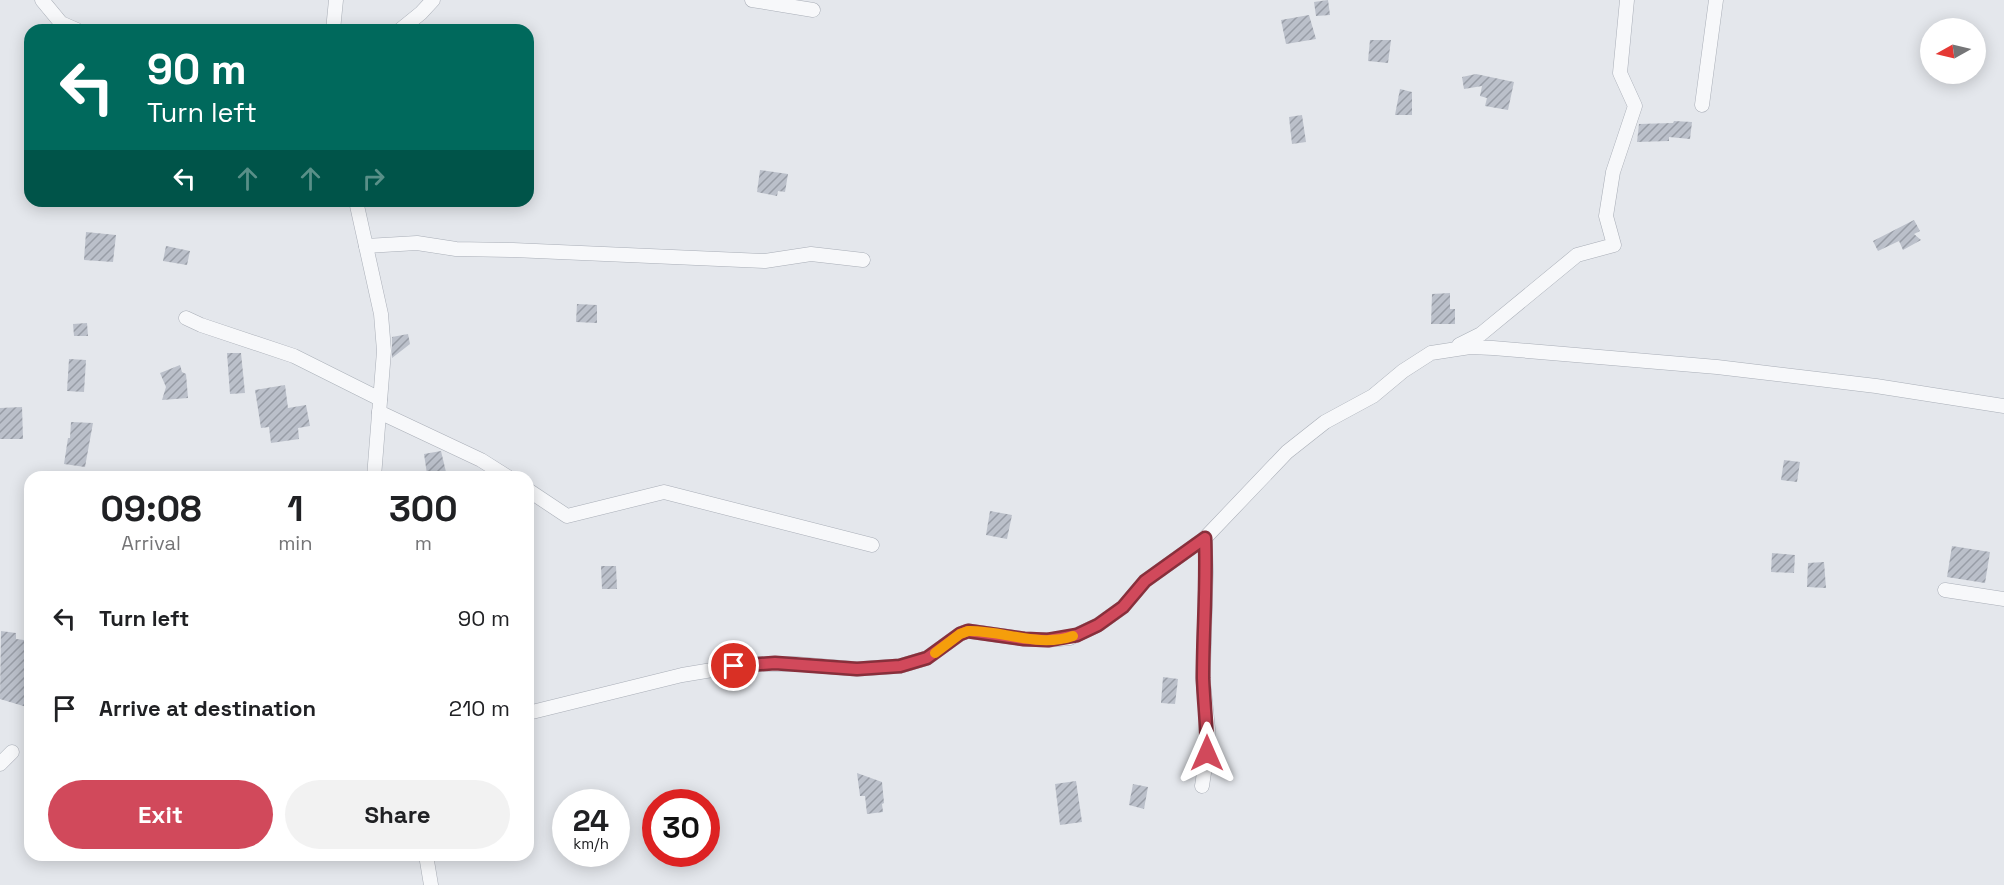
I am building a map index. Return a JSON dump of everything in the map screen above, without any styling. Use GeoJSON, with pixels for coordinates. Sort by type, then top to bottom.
{"type":"FeatureCollection","features":[{"type":"Feature","properties":{"kind":"street"},"geometry":{"type":"LineString","coordinates":[[42,0],[63,24]]}},
{"type":"Feature","properties":{"kind":"street"},"geometry":{"type":"LineString","coordinates":[[334,24],[336,0]]}},
{"type":"Feature","properties":{"kind":"street"},"geometry":{"type":"LineString","coordinates":[[407,24],[421,13],[431,0]]}},
{"type":"Feature","properties":{"kind":"street"},"geometry":{"type":"LineString","coordinates":[[752,0],[813,10]]}},
{"type":"Feature","properties":{"kind":"street"},"geometry":{"type":"LineString","coordinates":[[1451,350],[1480,334],[1577,255],[1614,245],[1606,216],[1613,172],[1635,105],[1620,73],[1627,0]]}},
{"type":"Feature","properties":{"kind":"street"},"geometry":{"type":"LineString","coordinates":[[1702,105],[1716,0]]}},
{"type":"Feature","properties":{"kind":"street"},"geometry":{"type":"LineString","coordinates":[[357,207],[381,314],[384,351],[374,471]]}},
{"type":"Feature","properties":{"kind":"street"},"geometry":{"type":"LineString","coordinates":[[366,246],[417,243],[456,249],[765,261],[811,254],[863,260]]}},
{"type":"Feature","properties":{"kind":"street"},"geometry":{"type":"LineString","coordinates":[[186,318],[294,356],[499,471]]}},
{"type":"Feature","properties":{"kind":"street"},"geometry":{"type":"LineString","coordinates":[[534,712],[682,675],[748,664],[797,664],[857,669],[900,666],[927,658],[960,634],[968,631],[1024,639],[1070,638],[1098,625],[1123,607],[1145,581],[1205,538],[1287,452],[1325,422],[1373,396],[1403,371],[1428,355],[1451,350],[1470,347],[1493,348],[1716,367],[1876,386],[2004,406]]}},
{"type":"Feature","properties":{"kind":"street"},"geometry":{"type":"LineString","coordinates":[[534,494],[567,516],[664,492],[872,545]]}},
{"type":"Feature","properties":{"kind":"street"},"geometry":{"type":"LineString","coordinates":[[1202,786],[1208,729],[1203,680],[1205,538]]}},
{"type":"Feature","properties":{"kind":"street"},"geometry":{"type":"LineString","coordinates":[[1945,590],[2004,599]]}},
{"type":"Feature","properties":{"kind":"street"},"geometry":{"type":"LineString","coordinates":[[0,764],[12,752]]}},
{"type":"Feature","properties":{"kind":"street"},"geometry":{"type":"LineString","coordinates":[[427,861],[431,885]]}},
{"type":"Feature","properties":{"kind":"building"},"geometry":{"type":"Polygon","coordinates":[[[1328,0],[1330,15],[1316,16],[1314,2],[1328,0]]]}},
{"type":"Feature","properties":{"kind":"building"},"geometry":{"type":"Polygon","coordinates":[[[1309,15],[1316,39],[1286,44],[1281,20],[1309,15]]]}},
{"type":"Feature","properties":{"kind":"building"},"geometry":{"type":"Polygon","coordinates":[[[1370,40],[1391,40],[1388,63],[1368,61],[1370,40]]]}},
{"type":"Feature","properties":{"kind":"building"},"geometry":{"type":"Polygon","coordinates":[[[1476,74],[1514,82],[1508,110],[1485,106],[1487,98],[1480,96],[1482,86],[1464,89],[1462,77],[1476,74]]]}},
{"type":"Feature","properties":{"kind":"building"},"geometry":{"type":"Polygon","coordinates":[[[1400,89],[1412,92],[1412,115],[1395,115],[1400,89]]]}},
{"type":"Feature","properties":{"kind":"building"},"geometry":{"type":"Polygon","coordinates":[[[1302,115],[1306,142],[1292,144],[1289,117],[1302,115]]]}},
{"type":"Feature","properties":{"kind":"building"},"geometry":{"type":"Polygon","coordinates":[[[1674,121],[1692,122],[1690,139],[1669,137],[1669,141],[1637,142],[1639,124],[1673,123],[1674,121]]]}},
{"type":"Feature","properties":{"kind":"building"},"geometry":{"type":"Polygon","coordinates":[[[760,170],[788,174],[785,192],[778,191],[777,196],[757,192],[760,170]]]}},
{"type":"Feature","properties":{"kind":"building"},"geometry":{"type":"Polygon","coordinates":[[[1914,220],[1920,231],[1914,234],[1921,240],[1903,250],[1899,241],[1878,251],[1873,241],[1914,220]]]}},
{"type":"Feature","properties":{"kind":"building"},"geometry":{"type":"Polygon","coordinates":[[[86,232],[116,235],[113,262],[84,260],[86,232]]]}},
{"type":"Feature","properties":{"kind":"building"},"geometry":{"type":"Polygon","coordinates":[[[166,246],[190,251],[187,265],[163,261],[166,246]]]}},
{"type":"Feature","properties":{"kind":"building"},"geometry":{"type":"Polygon","coordinates":[[[1450,293],[1450,309],[1455,309],[1455,324],[1431,324],[1432,294],[1450,293]]]}},
{"type":"Feature","properties":{"kind":"building"},"geometry":{"type":"Polygon","coordinates":[[[577,304],[597,305],[597,323],[576,322],[577,304]]]}},
{"type":"Feature","properties":{"kind":"building"},"geometry":{"type":"Polygon","coordinates":[[[87,323],[88,336],[74,336],[73,324],[87,323]]]}},
{"type":"Feature","properties":{"kind":"building"},"geometry":{"type":"Polygon","coordinates":[[[408,334],[410,344],[392,358],[392,337],[408,334]]]}},
{"type":"Feature","properties":{"kind":"building"},"geometry":{"type":"Polygon","coordinates":[[[227,353],[241,353],[245,393],[230,394],[227,353]]]}},
{"type":"Feature","properties":{"kind":"building"},"geometry":{"type":"Polygon","coordinates":[[[69,359],[86,360],[84,392],[67,391],[69,359]]]}},
{"type":"Feature","properties":{"kind":"building"},"geometry":{"type":"Polygon","coordinates":[[[180,365],[182,372],[186,374],[188,398],[162,400],[166,387],[160,373],[180,365]]]}},
{"type":"Feature","properties":{"kind":"building"},"geometry":{"type":"Polygon","coordinates":[[[285,385],[288,408],[306,405],[310,426],[298,428],[299,439],[271,443],[269,427],[261,428],[255,390],[285,385]]]}},
{"type":"Feature","properties":{"kind":"building"},"geometry":{"type":"Polygon","coordinates":[[[22,407],[23,439],[0,439],[0,408],[22,407]]]}},
{"type":"Feature","properties":{"kind":"building"},"geometry":{"type":"Polygon","coordinates":[[[71,422],[93,423],[85,467],[64,464],[71,422]]]}},
{"type":"Feature","properties":{"kind":"building"},"geometry":{"type":"Polygon","coordinates":[[[441,451],[446,471],[427,471],[424,454],[441,451]]]}},
{"type":"Feature","properties":{"kind":"building"},"geometry":{"type":"Polygon","coordinates":[[[1784,460],[1800,462],[1797,482],[1781,480],[1784,460]]]}},
{"type":"Feature","properties":{"kind":"building"},"geometry":{"type":"Polygon","coordinates":[[[990,511],[1012,515],[1007,539],[986,535],[990,511]]]}},
{"type":"Feature","properties":{"kind":"building"},"geometry":{"type":"Polygon","coordinates":[[[1952,546],[1990,552],[1985,583],[1947,577],[1952,546]]]}},
{"type":"Feature","properties":{"kind":"building"},"geometry":{"type":"Polygon","coordinates":[[[1772,553],[1795,555],[1794,573],[1771,572],[1772,553]]]}},
{"type":"Feature","properties":{"kind":"building"},"geometry":{"type":"Polygon","coordinates":[[[1824,562],[1826,588],[1807,587],[1808,563],[1824,562]]]}},
{"type":"Feature","properties":{"kind":"building"},"geometry":{"type":"Polygon","coordinates":[[[601,566],[616,566],[617,589],[602,589],[601,566]]]}},
{"type":"Feature","properties":{"kind":"building"},"geometry":{"type":"Polygon","coordinates":[[[1,631],[16,633],[16,639],[24,640],[24,706],[0,699],[1,631]]]}},
{"type":"Feature","properties":{"kind":"building"},"geometry":{"type":"Polygon","coordinates":[[[1163,677],[1178,679],[1175,704],[1161,703],[1163,677]]]}},
{"type":"Feature","properties":{"kind":"building"},"geometry":{"type":"Polygon","coordinates":[[[857,773],[882,782],[883,812],[867,814],[865,796],[860,796],[857,773]]]}},
{"type":"Feature","properties":{"kind":"building"},"geometry":{"type":"Polygon","coordinates":[[[1076,781],[1082,822],[1060,825],[1055,784],[1076,781]]]}},
{"type":"Feature","properties":{"kind":"building"},"geometry":{"type":"Polygon","coordinates":[[[1133,784],[1148,787],[1144,809],[1129,805],[1133,784]]]}},
{"type":"Feature","properties":{"kind":"slow traffic"},"geometry":{"type":"LineString","coordinates":[[935,653],[960,634],[968,631],[1024,639],[1048,640],[1073,636]]}},
{"type":"Feature","properties":{"kind":"route"},"geometry":{"type":"LineString","coordinates":[[734,666],[775,663],[875,669],[900,666],[927,658],[960,634],[968,631],[1024,639],[1070,638],[1098,625],[1123,607],[1145,581],[1205,538],[1203,680],[1208,729],[1207,753]]}}]}
